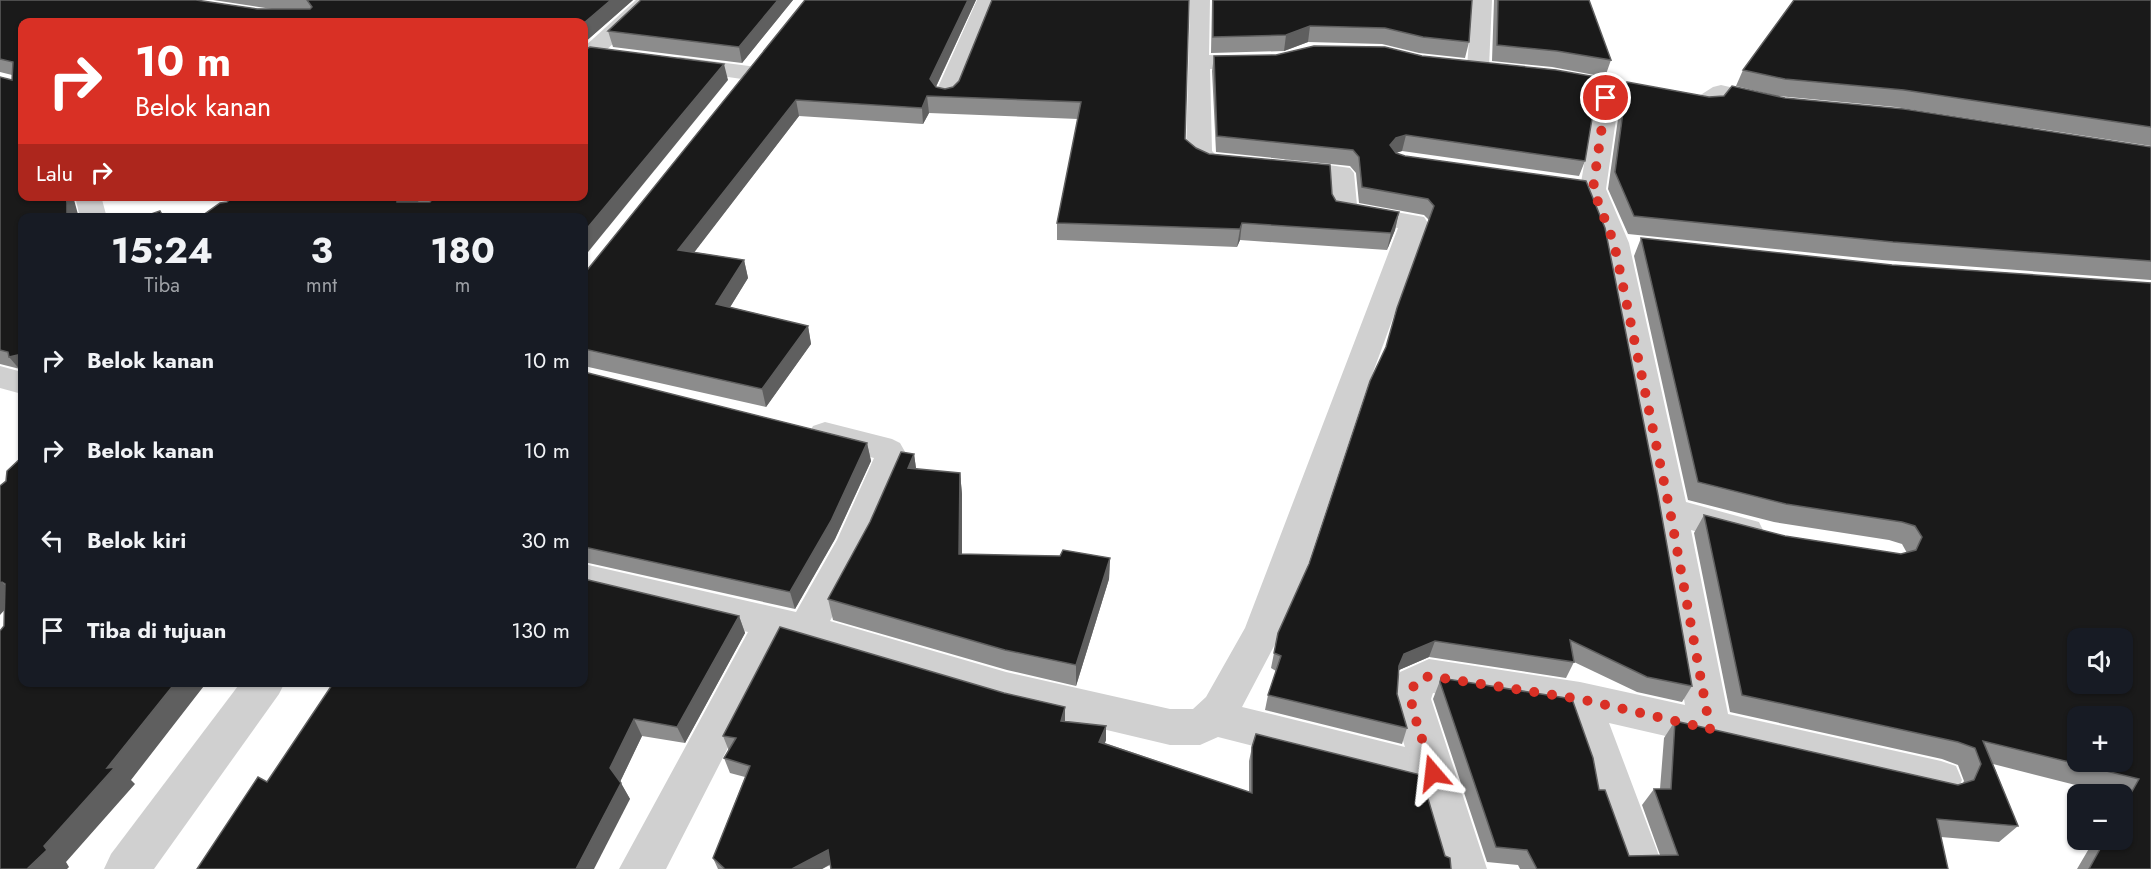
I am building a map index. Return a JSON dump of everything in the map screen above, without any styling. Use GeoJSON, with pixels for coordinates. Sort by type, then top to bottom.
{"type":"FeatureCollection","features":[{"type":"Feature","properties":{"kind":"street"},"geometry":{"type":"LineString","coordinates":[[588,52],[648,0]]}},
{"type":"Feature","properties":{"kind":"street"},"geometry":{"type":"LineString","coordinates":[[945,96],[987,0]]}},
{"type":"Feature","properties":{"kind":"street"},"geometry":{"type":"LineString","coordinates":[[588,579],[790,626],[1006,689],[1170,727],[1200,727],[1212,718],[1220,710],[1262,633],[1276,600],[1349,394],[1414,223],[1344,211],[1341,173],[1208,161],[1199,154],[1200,0]]}},
{"type":"Feature","properties":{"kind":"street"},"geometry":{"type":"LineString","coordinates":[[1476,67],[1482,0]]}},
{"type":"Feature","properties":{"kind":"street"},"geometry":{"type":"LineString","coordinates":[[588,55],[612,56]]}},
{"type":"Feature","properties":{"kind":"street"},"geometry":{"type":"LineString","coordinates":[[1198,62],[1279,60]]}},
{"type":"Feature","properties":{"kind":"street"},"geometry":{"type":"LineString","coordinates":[[658,62],[749,73]]}},
{"type":"Feature","properties":{"kind":"street"},"geometry":{"type":"LineString","coordinates":[[1529,73],[1703,104],[1721,92],[1794,107]]}},
{"type":"Feature","properties":{"kind":"street"},"geometry":{"type":"LineString","coordinates":[[1606,98],[1583,187],[1626,244],[1670,511],[1710,729]]}},
{"type":"Feature","properties":{"kind":"street"},"geometry":{"type":"LineString","coordinates":[[0,378],[18,382]]}},
{"type":"Feature","properties":{"kind":"street"},"geometry":{"type":"LineString","coordinates":[[642,869],[790,626],[854,542],[891,457],[888,451],[880,447],[800,428]]}},
{"type":"Feature","properties":{"kind":"street"},"geometry":{"type":"LineString","coordinates":[[1670,511],[1774,538]]}},
{"type":"Feature","properties":{"kind":"street"},"geometry":{"type":"LineString","coordinates":[[1464,869],[1411,699],[1414,684],[1422,678],[1437,676],[1580,699],[1941,780]]}},
{"type":"Feature","properties":{"kind":"street"},"geometry":{"type":"LineString","coordinates":[[127,869],[261,687]]}},
{"type":"Feature","properties":{"kind":"street"},"geometry":{"type":"LineString","coordinates":[[1580,699],[1641,869]]}},
{"type":"Feature","properties":{"kind":"street"},"geometry":{"type":"LineString","coordinates":[[1212,718],[1433,773]]}},
{"type":"Feature","properties":{"kind":"building"},"geometry":{"type":"Polygon","coordinates":[[[0,0],[196,0],[257,9],[310,9],[312,7],[307,0],[611,0],[588,20],[18,18],[18,201],[67,201],[67,213],[18,213],[18,355],[9,357],[8,352],[0,350],[0,77],[12,80],[13,62],[0,59],[0,0]]]}},
{"type":"Feature","properties":{"kind":"building"},"geometry":{"type":"Polygon","coordinates":[[[641,0],[778,0],[739,47],[608,31],[641,0]]]}},
{"type":"Feature","properties":{"kind":"building"},"geometry":{"type":"Polygon","coordinates":[[[805,0],[968,0],[930,79],[936,87],[945,89],[953,87],[959,81],[992,0],[1189,0],[1185,139],[1196,148],[1209,154],[1330,165],[1332,194],[1336,201],[1399,212],[1391,233],[1242,223],[1240,229],[1057,223],[1081,102],[927,96],[922,108],[796,100],[678,250],[744,260],[716,304],[808,326],[762,389],[588,350],[588,269],[805,0]]]}},
{"type":"Feature","properties":{"kind":"building"},"geometry":{"type":"Polygon","coordinates":[[[1213,0],[1472,0],[1469,42],[1423,37],[1385,28],[1310,26],[1286,35],[1213,37],[1213,0]]]}},
{"type":"Feature","properties":{"kind":"building"},"geometry":{"type":"Polygon","coordinates":[[[1498,0],[1589,0],[1611,60],[1557,51],[1497,45],[1498,0]]]}},
{"type":"Feature","properties":{"kind":"building"},"geometry":{"type":"Polygon","coordinates":[[[1794,0],[2151,0],[2151,127],[1904,90],[1785,79],[1743,70],[1794,0]]]}},
{"type":"Feature","properties":{"kind":"building"},"geometry":{"type":"Polygon","coordinates":[[[1314,46],[1385,47],[1422,56],[1556,70],[1602,78],[1598,83],[1585,161],[1406,135],[1396,138],[1390,145],[1396,153],[1405,156],[1586,181],[1605,228],[1658,495],[1692,686],[1647,677],[1570,640],[1574,662],[1435,641],[1404,654],[1399,666],[1397,694],[1407,728],[1268,695],[1281,656],[1274,653],[1278,633],[1309,564],[1370,381],[1386,347],[1397,308],[1434,206],[1428,199],[1362,187],[1359,157],[1353,150],[1217,136],[1214,56],[1276,55],[1314,46]]]}},
{"type":"Feature","properties":{"kind":"building"},"geometry":{"type":"Polygon","coordinates":[[[588,48],[724,64],[588,227],[588,213],[206,213],[220,203],[228,201],[588,201],[588,48]]]}},
{"type":"Feature","properties":{"kind":"building"},"geometry":{"type":"Polygon","coordinates":[[[1627,82],[1709,97],[1724,96],[1732,86],[1785,98],[1904,109],[2151,147],[2151,261],[1893,242],[1634,216],[1615,172],[1627,82]]]}},
{"type":"Feature","properties":{"kind":"building"},"geometry":{"type":"Polygon","coordinates":[[[1641,238],[1892,265],[2151,283],[2151,869],[2089,869],[2099,850],[2133,850],[2133,790],[2139,779],[2110,772],[2133,772],[2133,706],[2067,706],[2067,761],[1983,741],[2018,826],[1937,819],[1948,869],[1537,869],[1527,850],[1496,847],[1440,682],[1441,678],[1572,699],[1593,758],[1599,790],[1605,790],[1629,856],[1678,855],[1654,789],[1671,789],[1675,721],[1958,785],[1974,780],[1981,764],[1975,748],[1958,742],[1742,695],[1704,515],[1785,536],[1901,554],[1916,550],[1922,537],[1915,526],[1902,522],[1786,504],[1698,482],[1641,238]]]}},
{"type":"Feature","properties":{"kind":"building"},"geometry":{"type":"Polygon","coordinates":[[[588,373],[867,443],[831,521],[790,592],[588,548],[588,373]]]}},
{"type":"Feature","properties":{"kind":"building"},"geometry":{"type":"Polygon","coordinates":[[[901,452],[914,454],[908,468],[960,473],[959,554],[1060,556],[1063,550],[1110,558],[1076,665],[1005,650],[828,599],[870,522],[901,452]]]}},
{"type":"Feature","properties":{"kind":"building"},"geometry":{"type":"Polygon","coordinates":[[[18,461],[18,687],[172,687],[107,768],[115,767],[44,846],[47,850],[27,869],[0,869],[0,631],[4,626],[5,584],[0,583],[0,486],[6,481],[7,471],[18,461]]]}},
{"type":"Feature","properties":{"kind":"building"},"geometry":{"type":"Polygon","coordinates":[[[588,580],[739,616],[677,727],[634,719],[610,768],[621,783],[576,869],[197,869],[258,777],[267,782],[331,687],[588,687],[588,580]]]}},
{"type":"Feature","properties":{"kind":"building"},"geometry":{"type":"Polygon","coordinates":[[[780,627],[1004,693],[1065,707],[1061,721],[1106,726],[1099,742],[1252,793],[1252,747],[1256,734],[1421,775],[1445,856],[1450,858],[1451,869],[831,869],[828,850],[792,869],[725,869],[713,858],[750,766],[724,758],[736,738],[723,736],[780,627]]]}},
{"type":"Feature","properties":{"kind":"route"},"geometry":{"type":"LineString","coordinates":[[1433,773],[1411,699],[1414,684],[1429,676],[1580,699],[1710,729],[1670,511],[1614,243],[1593,189],[1606,98]]}}]}
